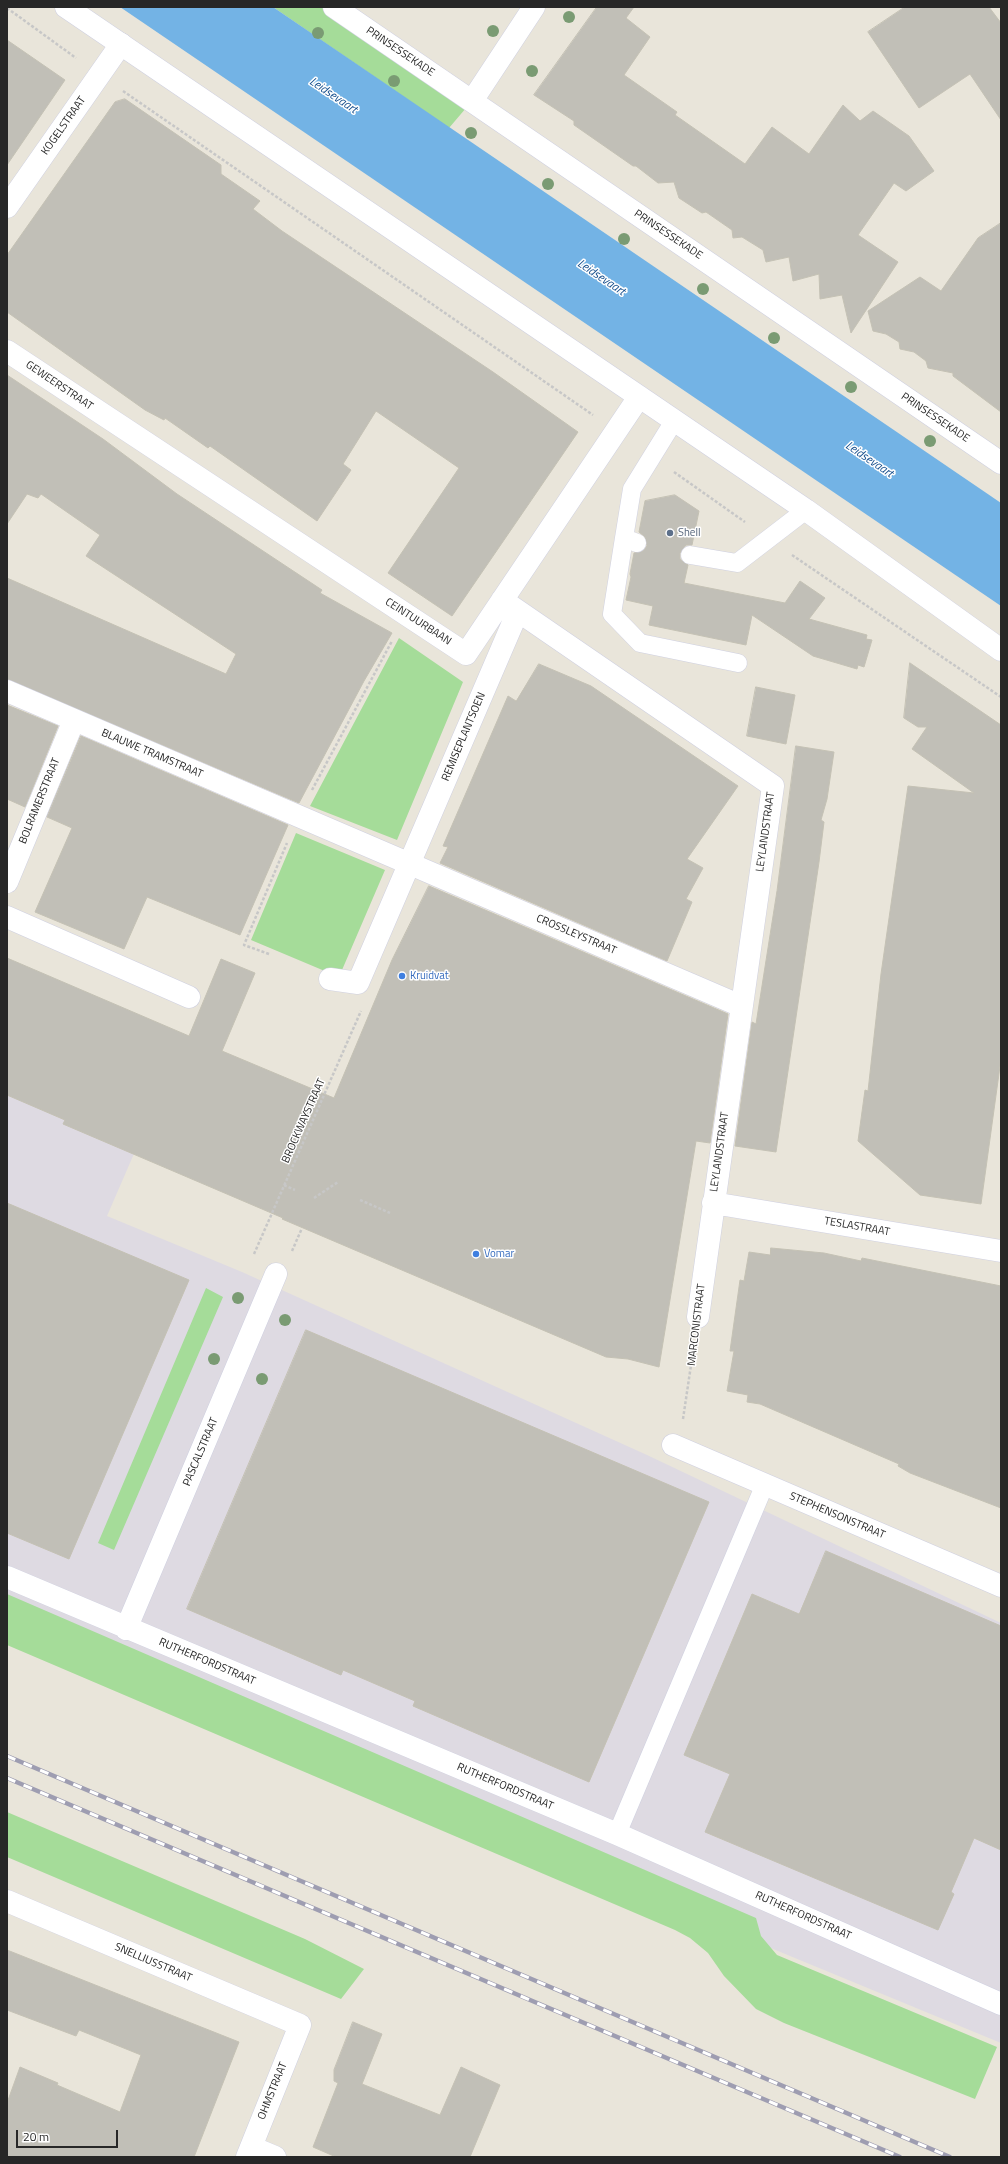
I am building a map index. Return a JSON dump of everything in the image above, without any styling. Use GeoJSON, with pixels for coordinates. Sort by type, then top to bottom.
{"type":"FeatureCollection","features":[{"type":"Feature","properties":{"kind":"street"},"geometry":{"type":"LineString","coordinates":[[66,7],[806,510],[1001,650]]}},
{"type":"Feature","properties":{"kind":"street","name":"PRINSESSEKADE"},"geometry":{"type":"LineString","coordinates":[[334,7],[1001,463]]}},
{"type":"Feature","properties":{"kind":"street"},"geometry":{"type":"LineString","coordinates":[[472,101],[534,7]]}},
{"type":"Feature","properties":{"kind":"street","name":"KOGELSTRAAT"},"geometry":{"type":"LineString","coordinates":[[7,207],[121,44]]}},
{"type":"Feature","properties":{"kind":"street","name":"GEWEERSTRAAT"},"geometry":{"type":"LineString","coordinates":[[7,351],[111,421]]}},
{"type":"Feature","properties":{"kind":"street","name":"CEINTUURBAAN"},"geometry":{"type":"LineString","coordinates":[[111,421],[466,654],[510,605],[616,431],[639,397]]}},
{"type":"Feature","properties":{"kind":"street","name":"REMISEPLANTSOEN"},"geometry":{"type":"LineString","coordinates":[[358,983],[410,864],[510,605]]}},
{"type":"Feature","properties":{"kind":"street","name":"LEYLANDSTRAAT"},"geometry":{"type":"LineString","coordinates":[[510,605],[773,786],[713,1203]]}},
{"type":"Feature","properties":{"kind":"street","name":"BLAUWE TRAMSTRAAT"},"geometry":{"type":"LineString","coordinates":[[7,692],[298,816]]}},
{"type":"Feature","properties":{"kind":"street","name":"BOLRAMERSTRAAT"},"geometry":{"type":"LineString","coordinates":[[7,882],[74,720]]}},
{"type":"Feature","properties":{"kind":"street"},"geometry":{"type":"LineString","coordinates":[[298,816],[410,864]]}},
{"type":"Feature","properties":{"kind":"street","name":"CROSSLEYSTRAAT"},"geometry":{"type":"LineString","coordinates":[[410,864],[741,1006]]}},
{"type":"Feature","properties":{"kind":"street"},"geometry":{"type":"LineString","coordinates":[[7,917],[188,997]]}},
{"type":"Feature","properties":{"kind":"street"},"geometry":{"type":"LineString","coordinates":[[330,979],[358,983]]}},
{"type":"Feature","properties":{"kind":"street","name":"TESLASTRAAT"},"geometry":{"type":"LineString","coordinates":[[713,1203],[1001,1252]]}},
{"type":"Feature","properties":{"kind":"street","name":"MARCONISTRAAT"},"geometry":{"type":"LineString","coordinates":[[698,1317],[713,1203]]}},
{"type":"Feature","properties":{"kind":"street","name":"PASCALSTRAAT"},"geometry":{"type":"LineString","coordinates":[[126,1629],[276,1274]]}},
{"type":"Feature","properties":{"kind":"street","name":"STEPHENSONSTRAAT"},"geometry":{"type":"LineString","coordinates":[[673,1445],[1001,1586]]}},
{"type":"Feature","properties":{"kind":"street","name":"RUTHERFORDSTRAAT"},"geometry":{"type":"LineString","coordinates":[[7,1577],[126,1629],[617,1834],[1001,2004]]}},
{"type":"Feature","properties":{"kind":"street","name":"SNELLIUSSTRAAT"},"geometry":{"type":"LineString","coordinates":[[7,1902],[300,2025]]}},
{"type":"Feature","properties":{"kind":"street","name":"OHMSTRAAT"},"geometry":{"type":"LineString","coordinates":[[249,2152],[300,2025]]}},
{"type":"Feature","properties":{"kind":"street"},"geometry":{"type":"LineString","coordinates":[[249,2152],[275,2157]]}},
{"type":"Feature","properties":{"kind":"lane"},"geometry":{"type":"LineString","coordinates":[[674,421],[632,489],[630,540],[612,614],[640,643],[738,663]]}},
{"type":"Feature","properties":{"kind":"lane"},"geometry":{"type":"LineString","coordinates":[[690,555],[737,563],[806,510]]}},
{"type":"Feature","properties":{"kind":"lane"},"geometry":{"type":"LineString","coordinates":[[617,1834],[765,1484]]}},
{"type":"Feature","properties":{"kind":"path"},"geometry":{"type":"LineString","coordinates":[[7,8],[100,75],[616,431]]}},
{"type":"Feature","properties":{"kind":"path"},"geometry":{"type":"LineString","coordinates":[[653,457],[768,539],[1001,697]]}},
{"type":"Feature","properties":{"kind":"path"},"geometry":{"type":"LineString","coordinates":[[269,954],[244,945],[298,816],[406,615]]}},
{"type":"Feature","properties":{"kind":"path","name":"BROCKWAYSTRAAT"},"geometry":{"type":"LineString","coordinates":[[253,1256],[362,1008],[358,983]]}},
{"type":"Feature","properties":{"kind":"path"},"geometry":{"type":"LineString","coordinates":[[314,1198],[338,1182]]}},
{"type":"Feature","properties":{"kind":"path"},"geometry":{"type":"LineString","coordinates":[[284,1185],[295,1190]]}},
{"type":"Feature","properties":{"kind":"path"},"geometry":{"type":"LineString","coordinates":[[360,1200],[390,1213]]}},
{"type":"Feature","properties":{"kind":"path","name":"MARCONISTRAAT"},"geometry":{"type":"LineString","coordinates":[[673,1445],[685,1415],[698,1317]]}},
{"type":"Feature","properties":{"kind":"shaded area"},"geometry":{"type":"Polygon","coordinates":[[[7,958],[185,1036],[107,1216],[242,1272],[647,1455],[1001,1623],[1001,2043],[7,1633],[7,958]]]}},
{"type":"Feature","properties":{"kind":"green space"},"geometry":{"type":"Polygon","coordinates":[[[273,7],[336,7],[472,101],[449,128],[273,7]]]}},
{"type":"Feature","properties":{"kind":"green space"},"geometry":{"type":"Polygon","coordinates":[[[399,638],[463,682],[397,840],[310,806],[399,638]]]}},
{"type":"Feature","properties":{"kind":"green space"},"geometry":{"type":"Polygon","coordinates":[[[296,833],[385,870],[339,977],[251,940],[296,833]]]}},
{"type":"Feature","properties":{"kind":"green space"},"geometry":{"type":"Polygon","coordinates":[[[206,1288],[223,1297],[114,1550],[98,1543],[206,1288]]]}},
{"type":"Feature","properties":{"kind":"green space"},"geometry":{"type":"Polygon","coordinates":[[[7,1594],[756,1918],[761,1936],[777,1955],[997,2047],[975,2099],[784,2023],[756,2009],[724,1976],[708,1953],[690,1938],[675,1930],[7,1645],[7,1594]]]}},
{"type":"Feature","properties":{"kind":"green space"},"geometry":{"type":"Polygon","coordinates":[[[7,1812],[305,1939],[364,1969],[341,1999],[7,1857],[7,1812]]]}},
{"type":"Feature","properties":{"kind":"water","name":"Leidsevaart"},"geometry":{"type":"Polygon","coordinates":[[[120,7],[273,7],[1001,503],[1001,606],[120,7]]]}},
{"type":"Feature","properties":{"kind":"building"},"geometry":{"type":"Polygon","coordinates":[[[597,7],[634,7],[626,18],[650,37],[624,75],[677,112],[675,115],[745,164],[772,127],[809,154],[843,105],[860,121],[873,111],[909,136],[934,171],[906,191],[894,183],[858,235],[898,262],[851,333],[842,295],[820,299],[819,274],[793,281],[789,257],[766,262],[763,250],[742,237],[733,238],[732,230],[706,212],[702,213],[679,198],[674,182],[658,183],[636,166],[633,166],[574,125],[574,121],[534,95],[597,7]]]}},
{"type":"Feature","properties":{"kind":"building"},"geometry":{"type":"Polygon","coordinates":[[[905,7],[989,7],[1001,23],[1001,120],[970,74],[919,108],[868,32],[905,7]]]}},
{"type":"Feature","properties":{"kind":"building"},"geometry":{"type":"Polygon","coordinates":[[[7,40],[65,80],[7,165],[7,40]]]}},
{"type":"Feature","properties":{"kind":"building"},"geometry":{"type":"Polygon","coordinates":[[[125,99],[221,165],[221,174],[260,201],[253,209],[282,231],[493,372],[578,432],[452,616],[388,573],[459,468],[376,411],[343,464],[351,470],[317,521],[210,446],[208,448],[165,418],[164,420],[145,410],[7,312],[7,255],[115,102],[125,99]]]}},
{"type":"Feature","properties":{"kind":"building"},"geometry":{"type":"Polygon","coordinates":[[[1001,223],[1001,412],[953,376],[953,373],[928,368],[926,361],[914,352],[900,349],[899,342],[886,334],[873,331],[868,311],[920,277],[941,291],[978,238],[1001,223]]]}},
{"type":"Feature","properties":{"kind":"building"},"geometry":{"type":"Polygon","coordinates":[[[7,375],[103,439],[177,494],[322,590],[320,593],[392,633],[364,681],[299,803],[7,679],[7,578],[226,674],[236,654],[86,556],[100,535],[41,494],[38,498],[27,494],[7,524],[7,375]]]}},
{"type":"Feature","properties":{"kind":"building"},"geometry":{"type":"Polygon","coordinates":[[[675,495],[699,511],[692,545],[686,545],[680,553],[680,559],[688,565],[684,583],[785,603],[800,581],[825,598],[809,619],[867,635],[866,639],[872,640],[864,667],[858,665],[857,669],[813,656],[752,615],[746,645],[649,625],[653,606],[626,600],[634,553],[643,551],[647,546],[645,537],[639,532],[645,501],[675,495]]]}},
{"type":"Feature","properties":{"kind":"building"},"geometry":{"type":"Polygon","coordinates":[[[910,663],[1001,725],[1001,1059],[981,1204],[920,1195],[858,1141],[865,1090],[868,1091],[881,974],[908,786],[974,793],[912,749],[927,727],[918,727],[904,718],[910,663]]]}},
{"type":"Feature","properties":{"kind":"building"},"geometry":{"type":"Polygon","coordinates":[[[539,664],[591,686],[738,786],[687,859],[703,868],[686,899],[692,902],[667,961],[440,863],[448,847],[443,846],[508,696],[516,701],[539,664]]]}},
{"type":"Feature","properties":{"kind":"building"},"geometry":{"type":"Polygon","coordinates":[[[756,687],[795,695],[786,744],[747,736],[756,687]]]}},
{"type":"Feature","properties":{"kind":"building"},"geometry":{"type":"Polygon","coordinates":[[[7,705],[58,726],[25,807],[7,799],[7,705]]]}},
{"type":"Feature","properties":{"kind":"building"},"geometry":{"type":"Polygon","coordinates":[[[81,736],[288,825],[240,935],[147,897],[124,949],[35,912],[72,828],[47,817],[81,736]]]}},
{"type":"Feature","properties":{"kind":"building"},"geometry":{"type":"Polygon","coordinates":[[[796,746],[834,752],[827,799],[821,820],[824,822],[819,862],[776,1152],[735,1146],[752,1022],[756,1024],[777,891],[796,746]]]}},
{"type":"Feature","properties":{"kind":"building"},"geometry":{"type":"Polygon","coordinates":[[[429,886],[728,1014],[710,1143],[696,1141],[659,1367],[628,1359],[606,1357],[63,1124],[65,1120],[7,1095],[7,958],[189,1036],[221,959],[255,973],[222,1051],[334,1098],[392,960],[429,886]]]}},
{"type":"Feature","properties":{"kind":"building"},"geometry":{"type":"Polygon","coordinates":[[[7,1203],[189,1280],[69,1559],[7,1533],[7,1203]]]}},
{"type":"Feature","properties":{"kind":"building"},"geometry":{"type":"Polygon","coordinates":[[[771,1248],[824,1253],[861,1261],[862,1258],[1001,1286],[1001,1508],[910,1473],[898,1466],[899,1464],[760,1404],[747,1402],[748,1395],[727,1391],[734,1351],[730,1351],[740,1280],[744,1281],[749,1252],[770,1255],[771,1248]]]}},
{"type":"Feature","properties":{"kind":"building"},"geometry":{"type":"Polygon","coordinates":[[[306,1330],[709,1502],[589,1782],[413,1706],[415,1701],[343,1670],[341,1675],[187,1609],[306,1330]]]}},
{"type":"Feature","properties":{"kind":"building"},"geometry":{"type":"Polygon","coordinates":[[[826,1551],[1001,1626],[1001,1850],[974,1838],[951,1892],[954,1894],[938,1930],[705,1832],[730,1774],[684,1755],[752,1594],[799,1614],[826,1551]]]}},
{"type":"Feature","properties":{"kind":"building"},"geometry":{"type":"Polygon","coordinates":[[[7,1950],[239,2042],[194,2157],[7,2157],[7,2103],[20,2067],[58,2083],[57,2085],[120,2112],[141,2055],[79,2030],[76,2036],[7,2010],[7,1950]]]}},
{"type":"Feature","properties":{"kind":"building"},"geometry":{"type":"Polygon","coordinates":[[[353,2022],[382,2034],[362,2084],[440,2115],[461,2067],[500,2085],[470,2157],[336,2157],[313,2147],[338,2083],[334,2081],[334,2070],[353,2022]]]}},
{"type":"Feature","properties":{"kind":"railway"},"geometry":{"type":"LineString","coordinates":[[7,1756],[950,2157]]}},
{"type":"Feature","properties":{"kind":"railway"},"geometry":{"type":"LineString","coordinates":[[7,1778],[900,2157]]}},
{"type":"Feature","properties":{"kind":"place","name":"Shell"},"geometry":{"type":"Point","coordinates":[670,533]}},
{"type":"Feature","properties":{"kind":"place","name":"Kruidvat"},"geometry":{"type":"Point","coordinates":[402,976]}},
{"type":"Feature","properties":{"kind":"place","name":"Vomar"},"geometry":{"type":"Point","coordinates":[476,1254]}}]}
